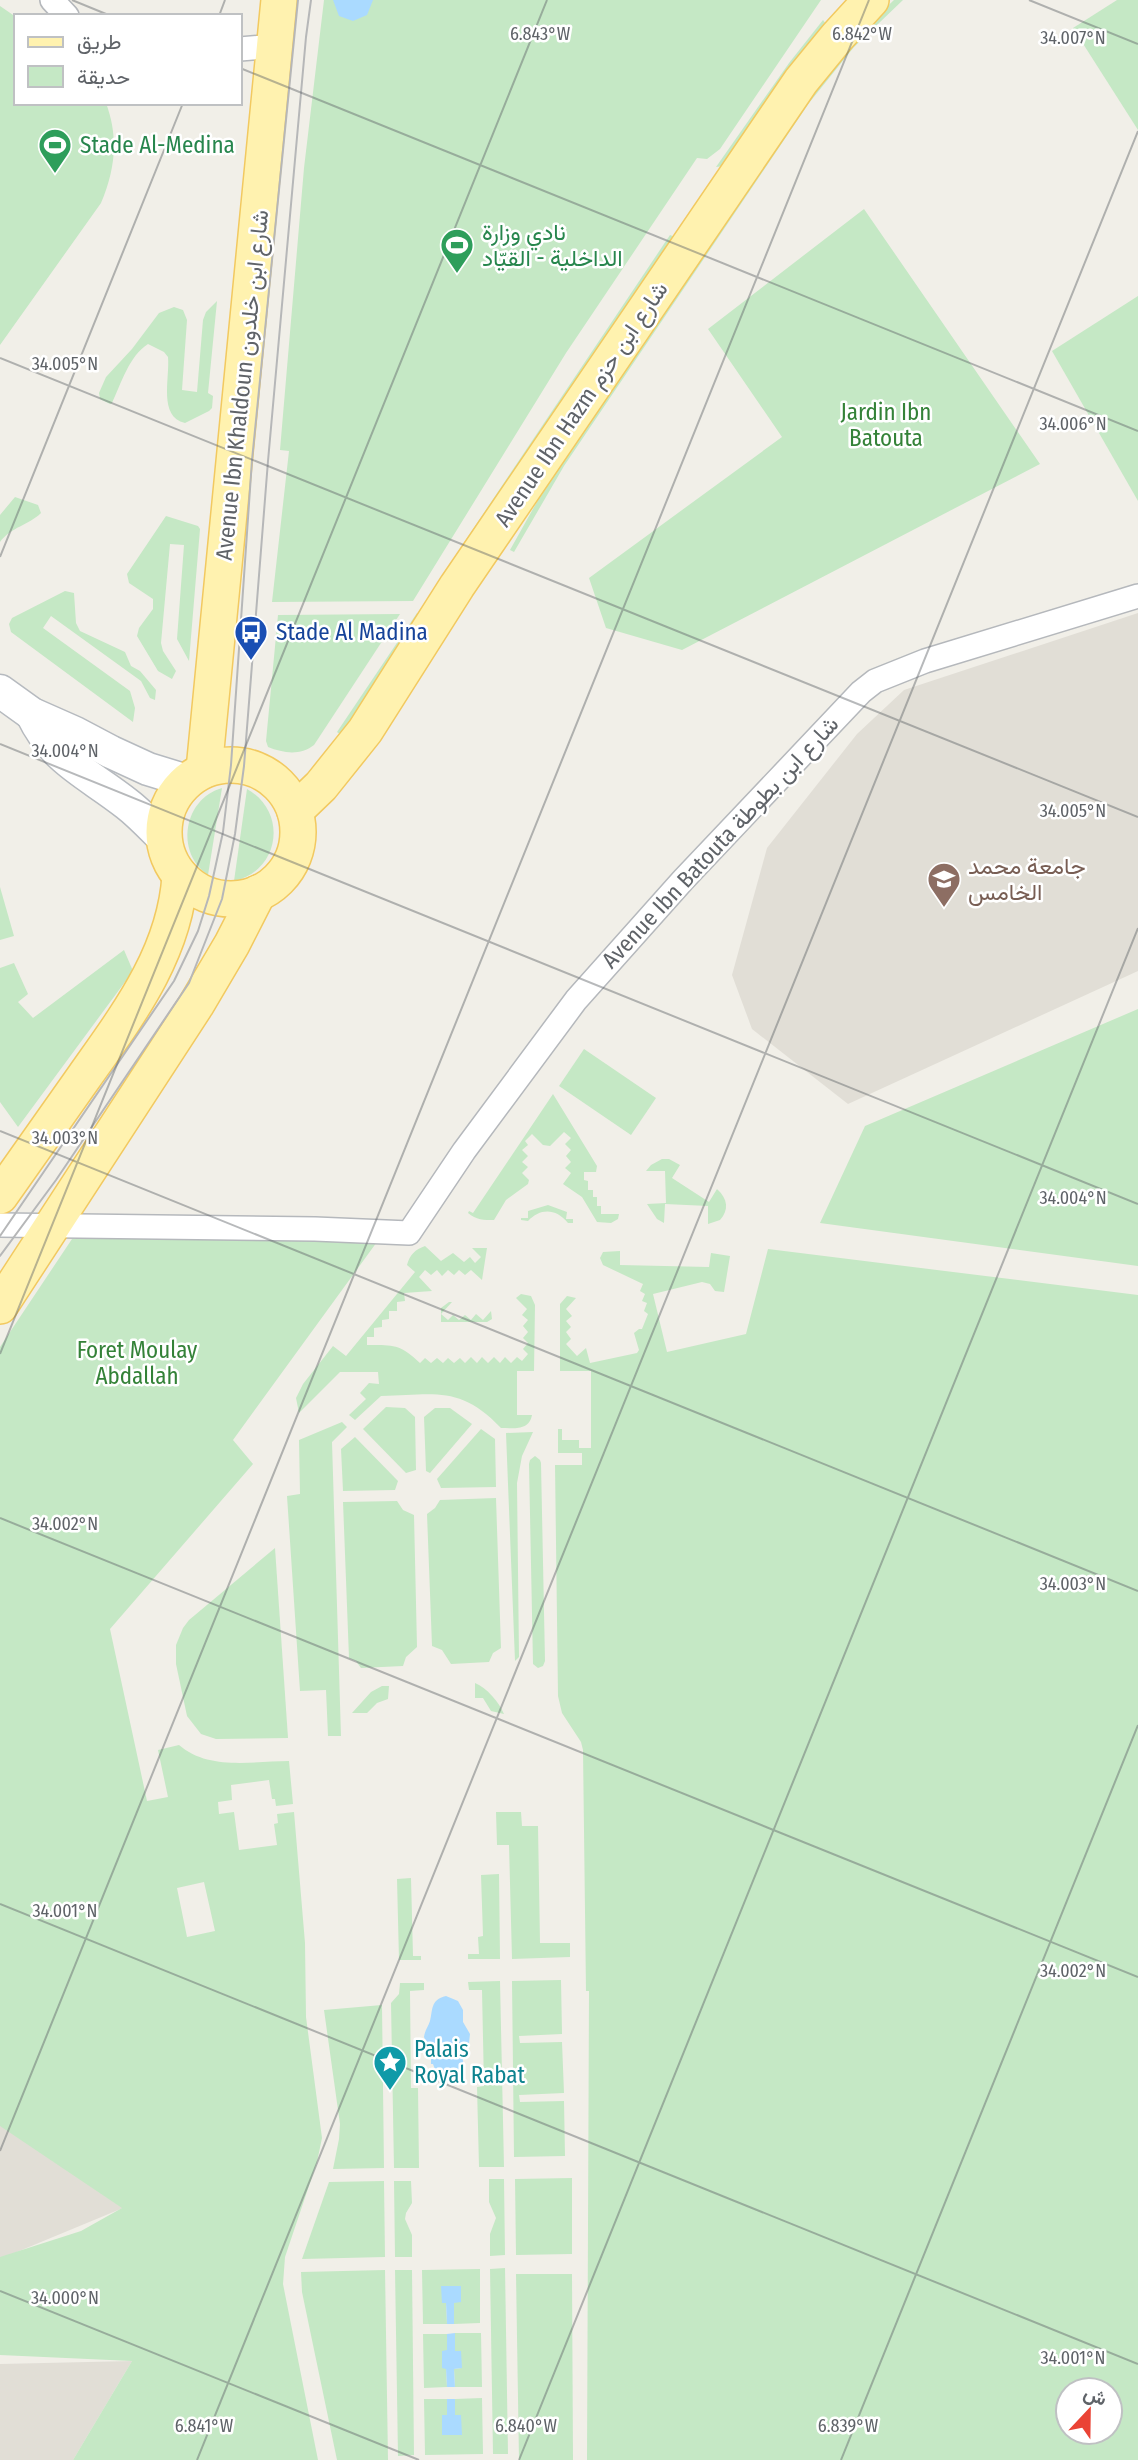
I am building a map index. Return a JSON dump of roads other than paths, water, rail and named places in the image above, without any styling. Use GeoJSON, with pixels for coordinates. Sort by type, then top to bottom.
{"type":"FeatureCollection","features":[{"type":"Feature","properties":{"kind":"main road","name":"Avenue Ibn Khaldoun شارع ابن خلدون"},"geometry":{"type":"LineString","coordinates":[[195,775],[279,0]]}},
{"type":"Feature","properties":{"kind":"main road","name":"Avenue Ibn Hazm شارع ابن حزم"},"geometry":{"type":"LineString","coordinates":[[295,811],[321,786],[365,731],[457,586],[801,81],[836,37],[871,0]]}},
{"type":"Feature","properties":{"kind":"main road"},"geometry":{"type":"LineString","coordinates":[[0,691],[32,714],[148,769],[195,775],[231,765],[258,770],[280,787],[295,811],[298,839],[295,853],[281,877],[258,893],[222,899],[198,891],[180,876],[172,865],[163,838],[167,810],[173,797],[195,775]]}},
{"type":"Feature","properties":{"kind":"main road"},"geometry":{"type":"LineString","coordinates":[[32,714],[40,730],[62,758],[128,805],[163,838]]}},
{"type":"Feature","properties":{"kind":"main road"},"geometry":{"type":"LineString","coordinates":[[0,1196],[142,991],[168,935],[180,876]]}},
{"type":"Feature","properties":{"kind":"main road"},"geometry":{"type":"LineString","coordinates":[[0,1306],[202,994],[258,893]]}},
{"type":"Feature","properties":{"kind":"street"},"geometry":{"type":"LineString","coordinates":[[52,0],[65,14]]}},
{"type":"Feature","properties":{"kind":"street"},"geometry":{"type":"LineString","coordinates":[[242,49],[275,46]]}},
{"type":"Feature","properties":{"kind":"street","name":"Avenue Ibn Batouta شارع ابن بطوطة"},"geometry":{"type":"LineString","coordinates":[[52,1226],[315,1229],[409,1233],[464,1151],[576,1000],[674,890],[861,692],[874,681],[925,661],[1138,596]]}},
{"type":"Feature","properties":{"kind":"street"},"geometry":{"type":"LineString","coordinates":[[0,1225],[52,1226]]}},
{"type":"Feature","properties":{"kind":"water"},"geometry":{"type":"Polygon","coordinates":[[[333,0],[373,0],[367,15],[353,21],[339,16],[333,0]]]}},
{"type":"Feature","properties":{"kind":"water"},"geometry":{"type":"Polygon","coordinates":[[[446,1996],[458,2001],[463,2010],[463,2022],[470,2034],[469,2043],[463,2053],[463,2063],[456,2075],[448,2077],[436,2072],[431,2064],[431,2054],[424,2037],[435,2003],[446,1996]]]}},
{"type":"Feature","properties":{"kind":"water"},"geometry":{"type":"Polygon","coordinates":[[[441,2286],[461,2286],[461,2302],[454,2303],[454,2324],[447,2324],[446,2303],[442,2303],[441,2286]]]}},
{"type":"Feature","properties":{"kind":"water"},"geometry":{"type":"Polygon","coordinates":[[[455,2333],[455,2351],[461,2351],[462,2368],[454,2369],[455,2387],[447,2387],[446,2369],[442,2368],[442,2351],[447,2350],[447,2334],[455,2333]]]}},
{"type":"Feature","properties":{"kind":"water"},"geometry":{"type":"Polygon","coordinates":[[[447,2399],[455,2399],[455,2415],[461,2415],[462,2435],[442,2435],[442,2415],[447,2415],[447,2399]]]}},
{"type":"Feature","properties":{"kind":"tram line"},"geometry":{"type":"LineString","coordinates":[[0,1236],[174,981],[198,931],[209,896],[223,832],[231,765],[252,460],[298,0]]}},
{"type":"Feature","properties":{"kind":"tram line"},"geometry":{"type":"LineString","coordinates":[[0,1256],[56,1180],[189,983],[222,899],[235,834],[244,766],[268,461],[311,0]]}},
{"type":"Feature","properties":{"kind":"place","name":"Stade Al-Medina"},"geometry":{"type":"Point","coordinates":[55,175]}},
{"type":"Feature","properties":{"kind":"place","name":"نادي وزارة الداخلية - القيّاد"},"geometry":{"type":"Point","coordinates":[457,275]}},
{"type":"Feature","properties":{"kind":"place","name":"Stade Al Madina"},"geometry":{"type":"Point","coordinates":[251,662]}},
{"type":"Feature","properties":{"kind":"place","name":"جامعة محمد الخامس"},"geometry":{"type":"Point","coordinates":[944,909]}},
{"type":"Feature","properties":{"kind":"place","name":"Palais Royal Rabat"},"geometry":{"type":"Point","coordinates":[390,2092]}},
{"type":"Feature","properties":{"kind":"park label","name":"Jardin Ibn Batouta"},"geometry":{"type":"Point","coordinates":[886,425]}},
{"type":"Feature","properties":{"kind":"park label","name":"Foret Moulay Abdallah"},"geometry":{"type":"Point","coordinates":[137,1363]}}]}
